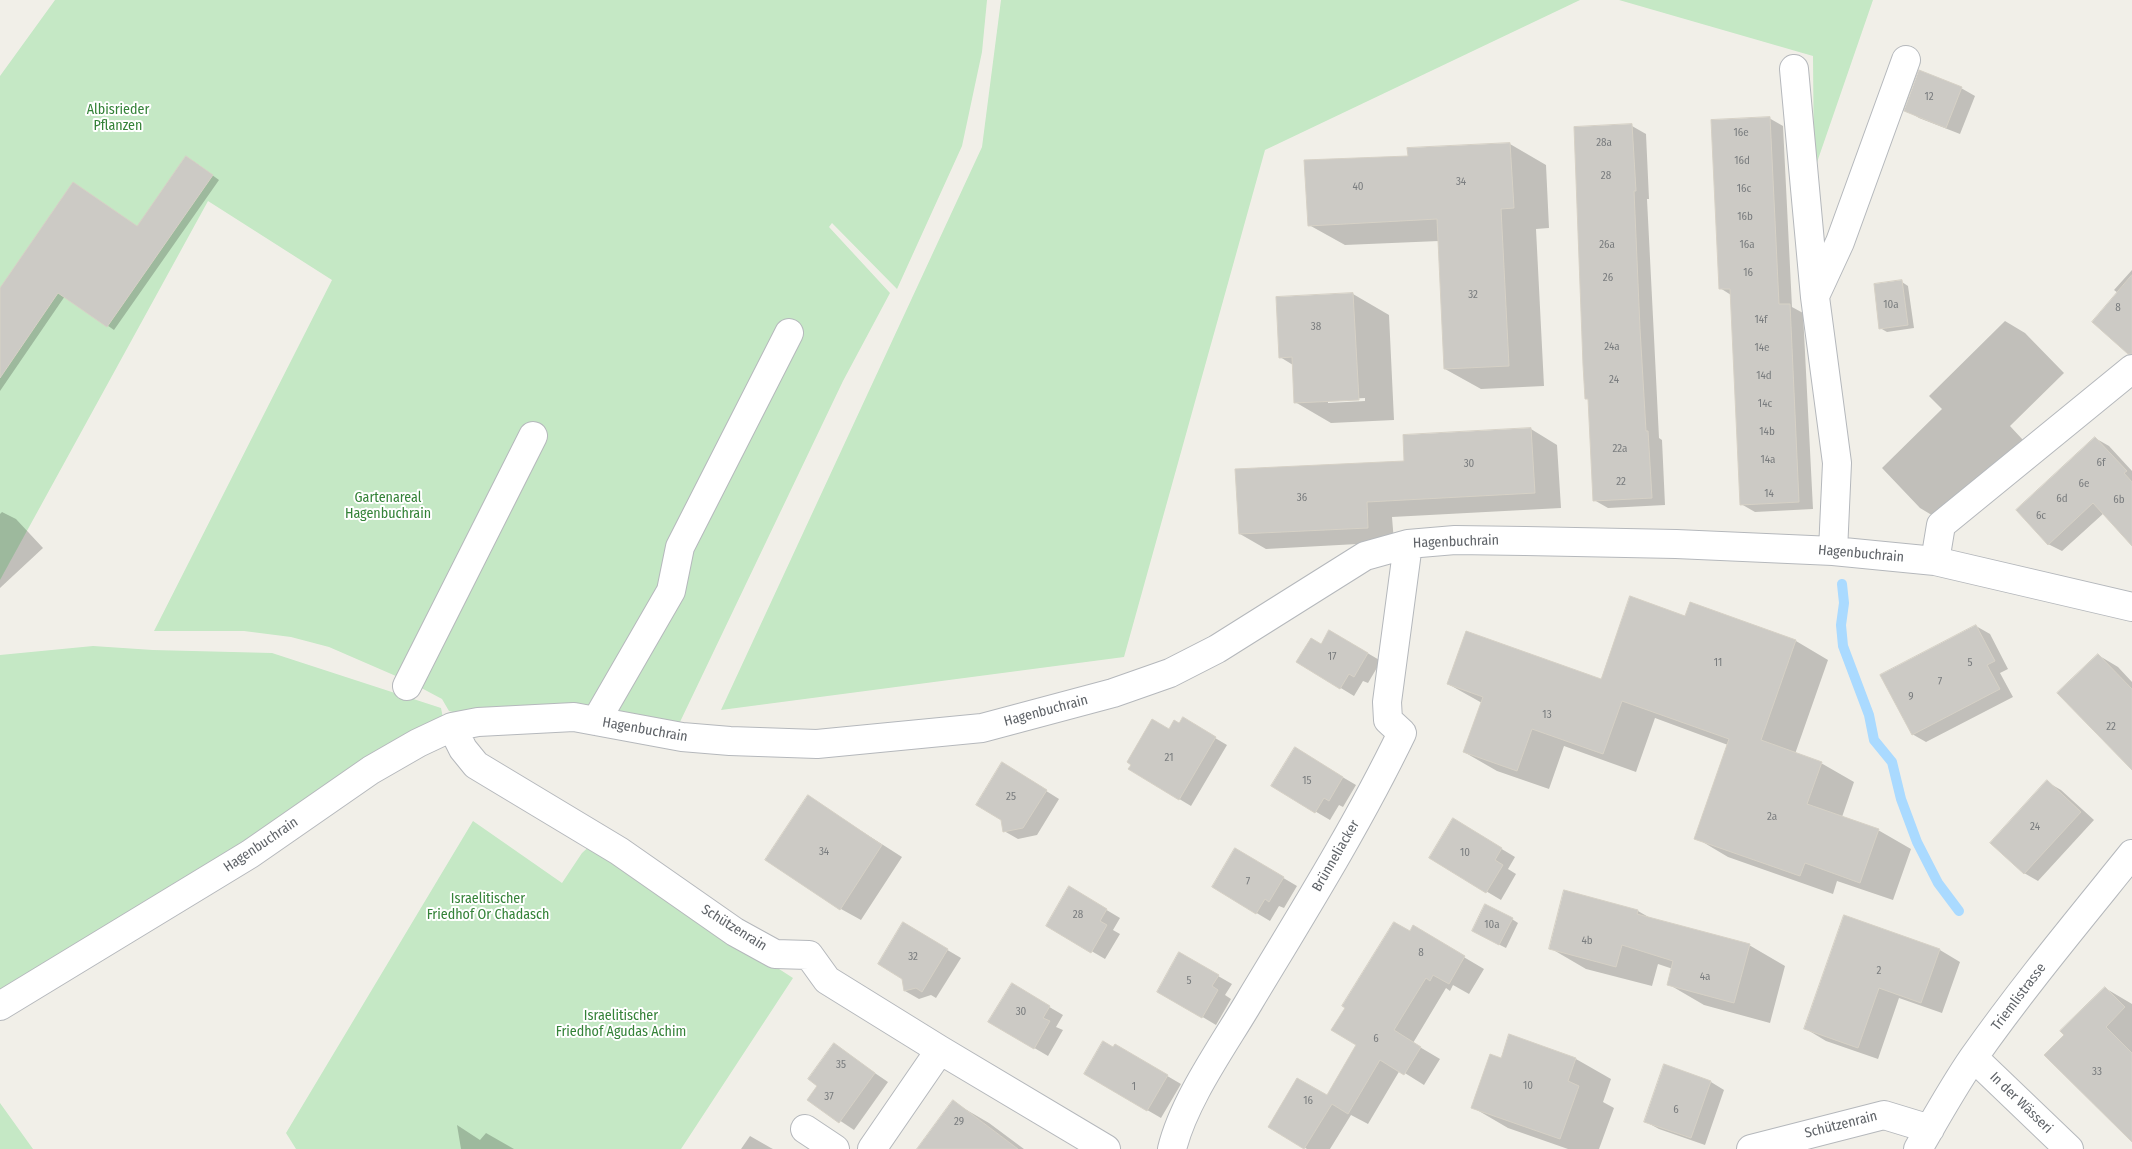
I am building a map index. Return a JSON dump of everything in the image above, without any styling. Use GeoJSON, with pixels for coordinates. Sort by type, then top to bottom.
{"type":"FeatureCollection","features":[{"type":"Feature","properties":{"kind":"street"},"geometry":{"type":"LineString","coordinates":[[1815,297],[1840,242],[1906,60]]}},
{"type":"Feature","properties":{"kind":"street"},"geometry":{"type":"LineString","coordinates":[[1794,69],[1815,297],[1837,463],[1833,551]]}},
{"type":"Feature","properties":{"kind":"street"},"geometry":{"type":"LineString","coordinates":[[596,721],[671,591],[680,548],[789,333]]}},
{"type":"Feature","properties":{"kind":"street"},"geometry":{"type":"LineString","coordinates":[[1935,561],[1942,525],[2132,369]]}},
{"type":"Feature","properties":{"kind":"street"},"geometry":{"type":"LineString","coordinates":[[406,686],[534,436]]}},
{"type":"Feature","properties":{"kind":"street","name":"Hagenbuchrain"},"geometry":{"type":"LineString","coordinates":[[0,1006],[250,854],[371,770],[418,743],[452,727],[478,722],[574,717],[682,737],[730,741],[817,744],[982,728],[1113,693],[1170,673],[1217,649],[1365,556],[1408,544],[1454,540],[1534,541],[1676,544],[1833,551],[1935,561],[2132,607]]}},
{"type":"Feature","properties":{"kind":"street","name":"Brünneliacker"},"geometry":{"type":"LineString","coordinates":[[1172,1149],[1189,1103],[1329,870],[1402,732],[1388,720],[1387,702],[1408,544]]}},
{"type":"Feature","properties":{"kind":"street","name":"Schützenrain"},"geometry":{"type":"LineString","coordinates":[[452,727],[463,748],[476,765],[619,851],[735,932],[775,954],[809,955],[827,980],[1106,1149]]}},
{"type":"Feature","properties":{"kind":"street","name":"Triemlistrasse"},"geometry":{"type":"LineString","coordinates":[[1924,1139],[1949,1095],[1974,1058],[2061,942],[2132,854]]}},
{"type":"Feature","properties":{"kind":"street"},"geometry":{"type":"LineString","coordinates":[[872,1149],[940,1050]]}},
{"type":"Feature","properties":{"kind":"street","name":"In der Wässeri"},"geometry":{"type":"LineString","coordinates":[[1974,1058],[2069,1149]]}},
{"type":"Feature","properties":{"kind":"street","name":"Schützenrain"},"geometry":{"type":"LineString","coordinates":[[1751,1149],[1884,1115],[1924,1139]]}},
{"type":"Feature","properties":{"kind":"street"},"geometry":{"type":"LineString","coordinates":[[804,1128],[835,1149]]}},
{"type":"Feature","properties":{"kind":"green space"},"geometry":{"type":"Polygon","coordinates":[[[55,0],[987,0],[982,52],[962,146],[897,289],[832,223],[829,227],[890,293],[843,381],[679,724],[457,713],[449,711],[442,699],[412,683],[329,647],[291,637],[244,631],[154,631],[332,280],[208,201],[0,580],[0,76],[55,0]]]}},
{"type":"Feature","properties":{"kind":"green space"},"geometry":{"type":"Polygon","coordinates":[[[1001,0],[1580,0],[1265,150],[1124,657],[721,710],[982,147],[1001,0]]]}},
{"type":"Feature","properties":{"kind":"green space"},"geometry":{"type":"Polygon","coordinates":[[[1619,0],[1873,0],[1814,171],[1813,56],[1619,0]]]}},
{"type":"Feature","properties":{"kind":"green space"},"geometry":{"type":"Polygon","coordinates":[[[93,646],[153,650],[272,653],[441,708],[443,718],[234,853],[0,990],[0,655],[93,646]]]}},
{"type":"Feature","properties":{"kind":"green space","name":"Israelitischer Friedhof Agudas Achim"},"geometry":{"type":"Polygon","coordinates":[[[473,821],[562,883],[582,853],[595,841],[734,940],[793,978],[681,1149],[296,1149],[286,1133],[473,821]]]}},
{"type":"Feature","properties":{"kind":"green space"},"geometry":{"type":"Polygon","coordinates":[[[0,1103],[33,1149],[0,1149],[0,1103]]]}},
{"type":"Feature","properties":{"kind":"building"},"geometry":{"type":"Polygon","coordinates":[[[1919,70],[1962,87],[1946,128],[1904,111],[1919,70]]]}},
{"type":"Feature","properties":{"kind":"building"},"geometry":{"type":"Polygon","coordinates":[[[1770,117],[1779,304],[1790,304],[1799,502],[1740,505],[1730,289],[1719,289],[1711,120],[1770,117]]]}},
{"type":"Feature","properties":{"kind":"building"},"geometry":{"type":"Polygon","coordinates":[[[1632,124],[1640,329],[1652,498],[1593,501],[1588,399],[1585,399],[1583,365],[1574,127],[1632,124]]]}},
{"type":"Feature","properties":{"kind":"building"},"geometry":{"type":"Polygon","coordinates":[[[1510,143],[1514,208],[1501,209],[1509,366],[1444,369],[1437,219],[1308,226],[1304,160],[1408,156],[1407,148],[1510,143]]]}},
{"type":"Feature","properties":{"kind":"building"},"geometry":{"type":"Polygon","coordinates":[[[186,156],[213,175],[107,327],[58,293],[0,378],[0,288],[73,182],[137,226],[186,156]]]}},
{"type":"Feature","properties":{"kind":"building"},"geometry":{"type":"Polygon","coordinates":[[[2132,275],[2132,354],[2128,354],[2092,322],[2132,275]]]}},
{"type":"Feature","properties":{"kind":"building"},"geometry":{"type":"Polygon","coordinates":[[[1902,280],[1908,325],[1879,329],[1874,284],[1902,280]]]}},
{"type":"Feature","properties":{"kind":"building"},"geometry":{"type":"Polygon","coordinates":[[[1353,293],[1359,400],[1294,403],[1292,357],[1279,358],[1276,297],[1353,293]]]}},
{"type":"Feature","properties":{"kind":"building"},"geometry":{"type":"Polygon","coordinates":[[[1531,428],[1535,493],[1367,502],[1368,528],[1239,534],[1235,469],[1404,461],[1403,435],[1531,428]]]}},
{"type":"Feature","properties":{"kind":"building"},"geometry":{"type":"Polygon","coordinates":[[[2095,437],[2127,471],[2124,473],[2132,482],[2132,546],[2093,503],[2048,545],[2016,510],[2095,437]]]}},
{"type":"Feature","properties":{"kind":"building"},"geometry":{"type":"Polygon","coordinates":[[[1630,596],[1685,616],[1690,602],[1796,640],[1761,740],[1822,762],[1807,804],[1879,829],[1860,883],[1805,863],[1800,876],[1694,839],[1729,739],[1622,701],[1603,754],[1532,729],[1517,771],[1463,752],[1483,697],[1447,684],[1466,631],[1601,679],[1630,596]]]}},
{"type":"Feature","properties":{"kind":"building"},"geometry":{"type":"Polygon","coordinates":[[[1976,625],[1995,661],[1987,665],[2000,689],[1912,735],[1880,675],[1976,625]]]}},
{"type":"Feature","properties":{"kind":"building"},"geometry":{"type":"Polygon","coordinates":[[[1329,630],[1368,653],[1354,677],[1349,674],[1340,689],[1296,662],[1311,638],[1321,644],[1329,630]]]}},
{"type":"Feature","properties":{"kind":"building"},"geometry":{"type":"Polygon","coordinates":[[[2098,654],[2132,689],[2132,770],[2057,693],[2098,654]]]}},
{"type":"Feature","properties":{"kind":"building"},"geometry":{"type":"Polygon","coordinates":[[[1183,717],[1216,737],[1179,800],[1128,769],[1131,765],[1127,762],[1152,719],[1169,729],[1174,720],[1179,723],[1183,717]]]}},
{"type":"Feature","properties":{"kind":"building"},"geometry":{"type":"Polygon","coordinates":[[[1295,747],[1343,777],[1329,801],[1324,798],[1315,813],[1271,786],[1295,747]]]}},
{"type":"Feature","properties":{"kind":"building"},"geometry":{"type":"Polygon","coordinates":[[[1002,762],[1047,790],[1023,828],[1003,832],[1001,820],[976,805],[1002,762]]]}},
{"type":"Feature","properties":{"kind":"building"},"geometry":{"type":"Polygon","coordinates":[[[2047,780],[2081,812],[2024,874],[1990,843],[2047,780]]]}},
{"type":"Feature","properties":{"kind":"building"},"geometry":{"type":"Polygon","coordinates":[[[808,795],[882,845],[840,910],[765,860],[808,795]]]}},
{"type":"Feature","properties":{"kind":"building"},"geometry":{"type":"Polygon","coordinates":[[[1453,818],[1502,848],[1495,860],[1503,865],[1486,893],[1429,858],[1453,818]]]}},
{"type":"Feature","properties":{"kind":"building"},"geometry":{"type":"Polygon","coordinates":[[[1235,848],[1284,877],[1269,902],[1265,899],[1256,914],[1212,887],[1235,848]]]}},
{"type":"Feature","properties":{"kind":"building"},"geometry":{"type":"Polygon","coordinates":[[[1069,886],[1107,909],[1100,921],[1107,925],[1091,953],[1046,926],[1069,886]]]}},
{"type":"Feature","properties":{"kind":"building"},"geometry":{"type":"Polygon","coordinates":[[[1564,890],[1638,910],[1637,914],[1750,944],[1734,1003],[1667,985],[1673,961],[1622,945],[1616,967],[1549,949],[1564,890]]]}},
{"type":"Feature","properties":{"kind":"building"},"geometry":{"type":"Polygon","coordinates":[[[1485,904],[1513,918],[1499,945],[1472,931],[1485,904]]]}},
{"type":"Feature","properties":{"kind":"building"},"geometry":{"type":"Polygon","coordinates":[[[1844,915],[1940,949],[1921,1003],[1879,988],[1858,1048],[1804,1029],[1844,915]]]}},
{"type":"Feature","properties":{"kind":"building"},"geometry":{"type":"Polygon","coordinates":[[[903,922],[948,949],[922,992],[916,988],[904,991],[902,979],[878,964],[903,922]]]}},
{"type":"Feature","properties":{"kind":"building"},"geometry":{"type":"Polygon","coordinates":[[[1394,922],[1410,931],[1413,925],[1465,956],[1449,984],[1433,975],[1430,981],[1426,978],[1394,1030],[1421,1047],[1404,1075],[1380,1060],[1348,1114],[1332,1104],[1304,1149],[1268,1127],[1297,1078],[1327,1095],[1356,1045],[1331,1030],[1345,1008],[1342,1006],[1394,922]]]}},
{"type":"Feature","properties":{"kind":"building"},"geometry":{"type":"Polygon","coordinates":[[[1179,952],[1219,975],[1212,986],[1218,990],[1202,1018],[1157,992],[1179,952]]]}},
{"type":"Feature","properties":{"kind":"building"},"geometry":{"type":"Polygon","coordinates":[[[1012,983],[1050,1006],[1043,1018],[1050,1021],[1034,1049],[988,1022],[1012,983]]]}},
{"type":"Feature","properties":{"kind":"building"},"geometry":{"type":"Polygon","coordinates":[[[2105,987],[2125,1007],[2106,1027],[2132,1053],[2132,1142],[2044,1055],[2064,1035],[2060,1031],[2105,987]]]}},
{"type":"Feature","properties":{"kind":"building"},"geometry":{"type":"Polygon","coordinates":[[[1509,1034],[1576,1058],[1568,1081],[1579,1086],[1560,1139],[1471,1108],[1490,1054],[1501,1058],[1509,1034]]]}},
{"type":"Feature","properties":{"kind":"building"},"geometry":{"type":"Polygon","coordinates":[[[1103,1041],[1113,1047],[1115,1044],[1168,1075],[1147,1111],[1084,1074],[1103,1041]]]}},
{"type":"Feature","properties":{"kind":"building"},"geometry":{"type":"Polygon","coordinates":[[[834,1043],[875,1073],[839,1123],[807,1100],[817,1086],[808,1079],[834,1043]]]}},
{"type":"Feature","properties":{"kind":"building"},"geometry":{"type":"Polygon","coordinates":[[[1664,1064],[1711,1081],[1691,1138],[1644,1122],[1664,1064]]]}},
{"type":"Feature","properties":{"kind":"building"},"geometry":{"type":"Polygon","coordinates":[[[953,1100],[1018,1149],[917,1149],[953,1100]]]}},
{"type":"Feature","properties":{"kind":"waterway"},"geometry":{"type":"LineString","coordinates":[[1842,584],[1844,603],[1841,625],[1843,646],[1869,715],[1874,740],[1892,762],[1901,799],[1917,842],[1938,883],[1959,911]]}},
{"type":"Feature","properties":{"kind":"park label","name":"Albisrieder Pflanzen"},"geometry":{"type":"Point","coordinates":[118,118]}},
{"type":"Feature","properties":{"kind":"park label","name":"Gartenareal Hagenbuchrain"},"geometry":{"type":"Point","coordinates":[388,506]}},
{"type":"Feature","properties":{"kind":"park label","name":"Israelitischer Friedhof Or Chadasch"},"geometry":{"type":"Point","coordinates":[488,908]}}]}
